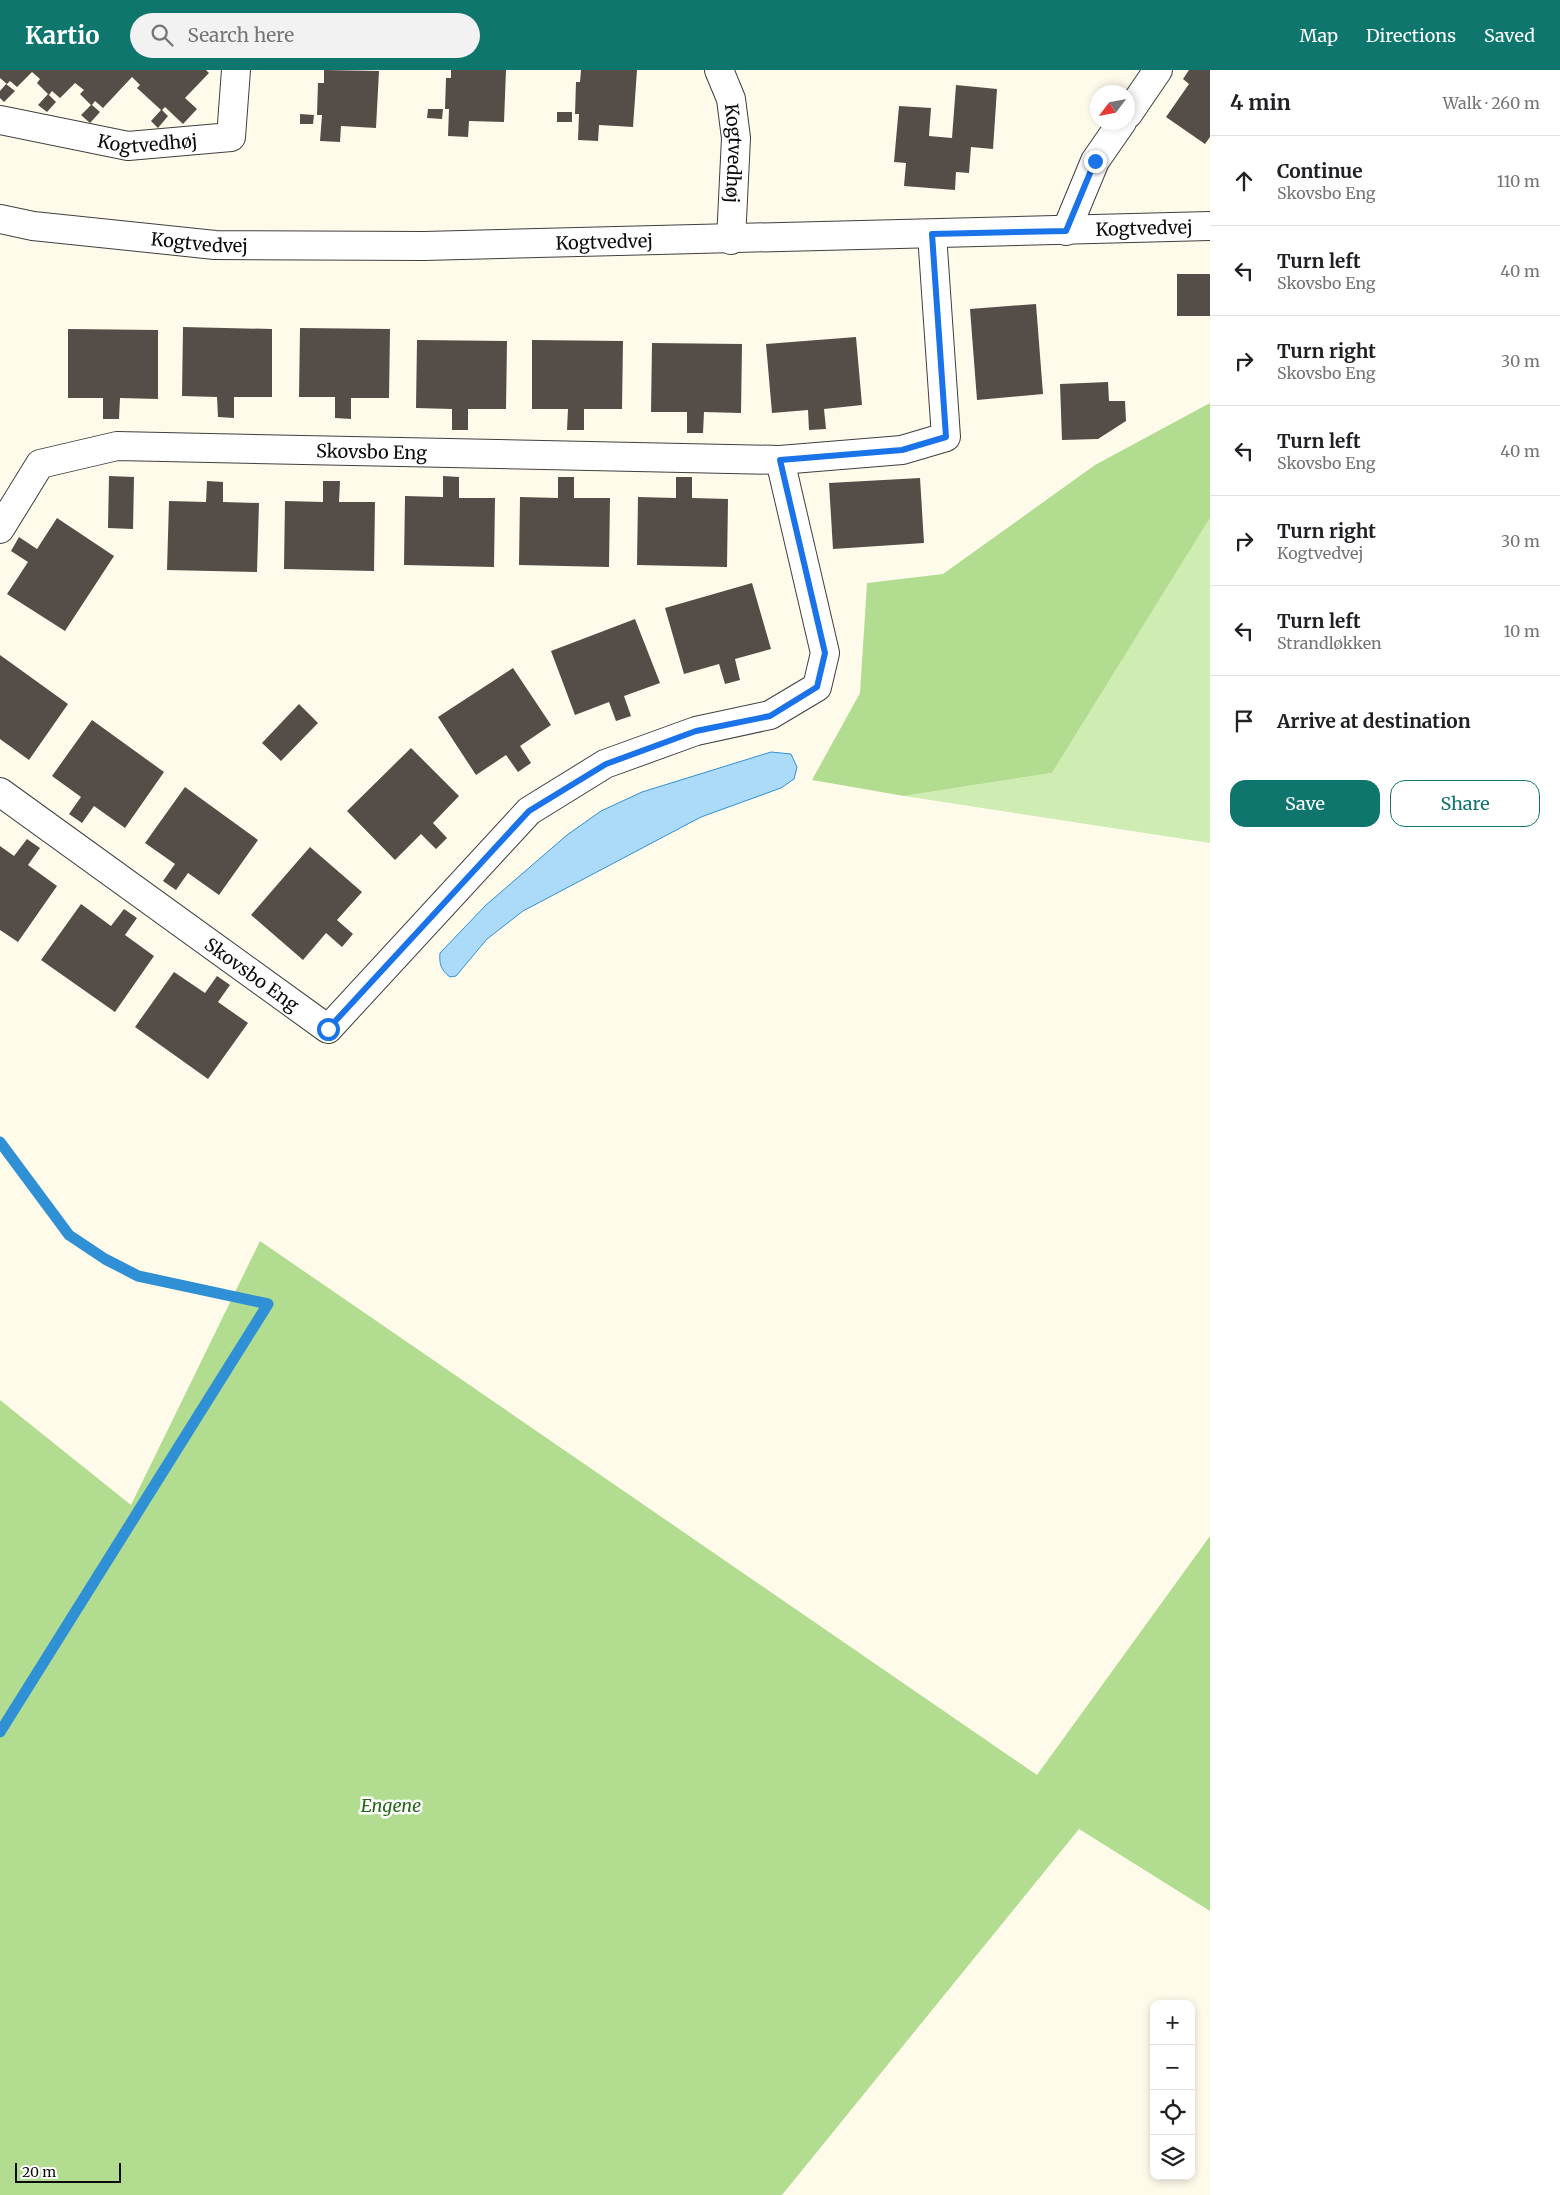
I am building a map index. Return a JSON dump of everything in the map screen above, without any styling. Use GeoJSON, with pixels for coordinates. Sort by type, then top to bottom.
{"type":"FeatureCollection","features":[{"type":"Feature","properties":{"kind":"street","name":"Kogtvedhøj"},"geometry":{"type":"LineString","coordinates":[[0,120],[128,146],[231,137],[236,70]]}},
{"type":"Feature","properties":{"kind":"street","name":"Kogtvedhøj"},"geometry":{"type":"LineString","coordinates":[[719,70],[731,99],[736,138],[731,240]]}},
{"type":"Feature","properties":{"kind":"street"},"geometry":{"type":"LineString","coordinates":[[1135,104],[1158,70]]}},
{"type":"Feature","properties":{"kind":"street"},"geometry":{"type":"LineString","coordinates":[[1066,231],[1095,161],[1116,130]]}},
{"type":"Feature","properties":{"kind":"street","name":"Kogtvedvej"},"geometry":{"type":"LineString","coordinates":[[0,219],[33,226],[215,245],[424,246],[731,240],[1210,226]]}},
{"type":"Feature","properties":{"kind":"street","name":"Skovsbo Eng"},"geometry":{"type":"LineString","coordinates":[[0,529],[40,464],[117,446],[780,460],[902,450],[946,437],[932,234]]}},
{"type":"Feature","properties":{"kind":"street","name":"Skovsbo Eng"},"geometry":{"type":"LineString","coordinates":[[0,792],[328,1029],[529,811],[606,764],[696,731],[770,716],[817,687],[825,653],[780,460]]}},
{"type":"Feature","properties":{"kind":"green space"},"geometry":{"type":"Polygon","coordinates":[[[1210,403],[1210,518],[1052,773],[904,796],[812,780],[860,693],[867,583],[943,574],[1095,465],[1210,403]]]}},
{"type":"Feature","properties":{"kind":"green space"},"geometry":{"type":"Polygon","coordinates":[[[1210,518],[1210,843],[904,796],[1052,773],[1210,518]]]}},
{"type":"Feature","properties":{"kind":"green space","name":"Engene"},"geometry":{"type":"Polygon","coordinates":[[[260,1241],[1037,1775],[1210,1536],[1210,1911],[1079,1829],[782,2195],[0,2195],[0,1400],[131,1505],[260,1241]]]}},
{"type":"Feature","properties":{"kind":"water"},"geometry":{"type":"Polygon","coordinates":[[[771,752],[791,754],[797,767],[794,779],[781,788],[701,817],[523,911],[487,939],[456,976],[450,977],[444,972],[440,964],[440,953],[486,905],[567,835],[601,811],[642,792],[771,752]]]}},
{"type":"Feature","properties":{"kind":"building"},"geometry":{"type":"Polygon","coordinates":[[[0,70],[206,70],[209,73],[185,98],[197,109],[183,124],[165,107],[162,110],[168,116],[158,128],[151,121],[161,110],[137,88],[140,85],[132,77],[103,108],[95,101],[92,105],[100,112],[90,123],[81,115],[91,105],[80,94],[84,90],[75,83],[60,98],[52,91],[49,95],[37,83],[40,79],[32,72],[17,87],[10,81],[7,84],[0,78],[0,70]]]}},
{"type":"Feature","properties":{"kind":"building"},"geometry":{"type":"Polygon","coordinates":[[[324,70],[379,71],[376,128],[341,126],[340,142],[320,141],[322,115],[317,115],[318,83],[324,83],[324,70]]]}},
{"type":"Feature","properties":{"kind":"building"},"geometry":{"type":"Polygon","coordinates":[[[451,70],[506,70],[504,122],[469,121],[468,137],[448,136],[449,109],[445,109],[446,78],[451,78],[451,70]]]}},
{"type":"Feature","properties":{"kind":"building"},"geometry":{"type":"Polygon","coordinates":[[[581,70],[637,70],[633,127],[599,125],[598,141],[578,140],[579,114],[575,114],[576,82],[580,82],[581,70]]]}},
{"type":"Feature","properties":{"kind":"building"},"geometry":{"type":"Polygon","coordinates":[[[1189,70],[1210,70],[1210,137],[1205,144],[1166,117],[1189,84],[1183,79],[1189,70]]]}},
{"type":"Feature","properties":{"kind":"building"},"geometry":{"type":"Polygon","coordinates":[[[6,84],[15,91],[4,102],[0,98],[0,91],[6,84]]]}},
{"type":"Feature","properties":{"kind":"building"},"geometry":{"type":"Polygon","coordinates":[[[956,85],[997,89],[993,149],[971,147],[969,173],[956,172],[955,190],[904,186],[906,163],[894,162],[899,106],[931,108],[929,136],[952,138],[956,85]]]}},
{"type":"Feature","properties":{"kind":"building"},"geometry":{"type":"Polygon","coordinates":[[[48,94],[56,102],[47,112],[38,105],[48,94]]]}},
{"type":"Feature","properties":{"kind":"building"},"geometry":{"type":"Polygon","coordinates":[[[428,109],[443,109],[442,119],[427,118],[428,109]]]}},
{"type":"Feature","properties":{"kind":"building"},"geometry":{"type":"Polygon","coordinates":[[[557,112],[572,112],[572,122],[557,122],[557,112]]]}},
{"type":"Feature","properties":{"kind":"building"},"geometry":{"type":"Polygon","coordinates":[[[300,114],[314,115],[313,124],[300,124],[300,114]]]}},
{"type":"Feature","properties":{"kind":"building"},"geometry":{"type":"Polygon","coordinates":[[[1177,274],[1210,274],[1210,316],[1177,316],[1177,274]]]}},
{"type":"Feature","properties":{"kind":"building"},"geometry":{"type":"Polygon","coordinates":[[[1036,304],[1043,394],[977,400],[970,309],[1036,304]]]}},
{"type":"Feature","properties":{"kind":"building"},"geometry":{"type":"Polygon","coordinates":[[[183,327],[272,329],[272,397],[234,397],[234,418],[218,417],[217,397],[182,396],[183,327]]]}},
{"type":"Feature","properties":{"kind":"building"},"geometry":{"type":"Polygon","coordinates":[[[300,328],[390,329],[389,398],[351,398],[351,419],[335,418],[335,397],[299,397],[300,328]]]}},
{"type":"Feature","properties":{"kind":"building"},"geometry":{"type":"Polygon","coordinates":[[[68,329],[158,330],[158,399],[120,398],[119,419],[103,419],[103,398],[68,398],[68,329]]]}},
{"type":"Feature","properties":{"kind":"building"},"geometry":{"type":"Polygon","coordinates":[[[856,337],[862,405],[824,409],[826,429],[809,430],[808,410],[772,413],[766,344],[856,337]]]}},
{"type":"Feature","properties":{"kind":"building"},"geometry":{"type":"Polygon","coordinates":[[[417,340],[507,341],[506,409],[468,409],[468,430],[452,430],[452,409],[416,408],[417,340]]]}},
{"type":"Feature","properties":{"kind":"building"},"geometry":{"type":"Polygon","coordinates":[[[532,340],[623,341],[622,409],[584,409],[584,430],[567,430],[568,409],[532,409],[532,340]]]}},
{"type":"Feature","properties":{"kind":"building"},"geometry":{"type":"Polygon","coordinates":[[[652,343],[742,344],[741,413],[704,412],[703,433],[687,433],[687,412],[651,412],[652,343]]]}},
{"type":"Feature","properties":{"kind":"building"},"geometry":{"type":"Polygon","coordinates":[[[1108,382],[1109,401],[1125,401],[1126,421],[1098,439],[1062,440],[1060,384],[1108,382]]]}},
{"type":"Feature","properties":{"kind":"building"},"geometry":{"type":"Polygon","coordinates":[[[109,476],[134,477],[133,529],[108,528],[109,476]]]}},
{"type":"Feature","properties":{"kind":"building"},"geometry":{"type":"Polygon","coordinates":[[[443,476],[459,477],[459,498],[495,498],[494,567],[404,565],[405,496],[443,497],[443,476]]]}},
{"type":"Feature","properties":{"kind":"building"},"geometry":{"type":"Polygon","coordinates":[[[558,477],[574,477],[574,498],[610,498],[609,567],[519,565],[520,497],[558,498],[558,477]]]}},
{"type":"Feature","properties":{"kind":"building"},"geometry":{"type":"Polygon","coordinates":[[[676,477],[692,477],[692,498],[728,499],[727,567],[637,565],[638,497],[676,498],[676,477]]]}},
{"type":"Feature","properties":{"kind":"building"},"geometry":{"type":"Polygon","coordinates":[[[920,478],[924,543],[833,549],[829,483],[920,478]]]}},
{"type":"Feature","properties":{"kind":"building"},"geometry":{"type":"Polygon","coordinates":[[[207,481],[223,482],[223,502],[259,503],[257,572],[167,570],[169,501],[206,502],[207,481]]]}},
{"type":"Feature","properties":{"kind":"building"},"geometry":{"type":"Polygon","coordinates":[[[323,481],[340,481],[339,502],[375,502],[374,571],[284,569],[285,501],[323,502],[323,481]]]}},
{"type":"Feature","properties":{"kind":"building"},"geometry":{"type":"Polygon","coordinates":[[[57,518],[114,556],[65,631],[7,594],[28,562],[11,551],[19,537],[37,549],[57,518]]]}},
{"type":"Feature","properties":{"kind":"building"},"geometry":{"type":"Polygon","coordinates":[[[752,583],[771,649],[735,659],[740,680],[725,684],[719,664],[684,674],[665,608],[752,583]]]}},
{"type":"Feature","properties":{"kind":"building"},"geometry":{"type":"Polygon","coordinates":[[[635,619],[660,683],[624,696],[631,716],[616,721],[609,702],[575,715],[551,651],[635,619]]]}},
{"type":"Feature","properties":{"kind":"building"},"geometry":{"type":"Polygon","coordinates":[[[0,655],[68,704],[29,760],[0,739],[0,655]]]}},
{"type":"Feature","properties":{"kind":"building"},"geometry":{"type":"Polygon","coordinates":[[[513,668],[551,725],[520,746],[531,763],[518,772],[506,755],[476,775],[438,717],[513,668]]]}},
{"type":"Feature","properties":{"kind":"building"},"geometry":{"type":"Polygon","coordinates":[[[299,704],[318,723],[281,761],[262,743],[299,704]]]}},
{"type":"Feature","properties":{"kind":"building"},"geometry":{"type":"Polygon","coordinates":[[[92,720],[164,772],[125,828],[94,806],[82,823],[69,814],[81,797],[52,776],[92,720]]]}},
{"type":"Feature","properties":{"kind":"building"},"geometry":{"type":"Polygon","coordinates":[[[411,748],[459,796],[433,823],[447,838],[436,849],[421,834],[395,860],[347,811],[411,748]]]}},
{"type":"Feature","properties":{"kind":"building"},"geometry":{"type":"Polygon","coordinates":[[[185,787],[258,840],[219,895],[188,873],[176,890],[163,881],[175,864],[145,843],[185,787]]]}},
{"type":"Feature","properties":{"kind":"building"},"geometry":{"type":"Polygon","coordinates":[[[27,839],[40,848],[28,865],[57,886],[18,942],[0,930],[0,846],[14,856],[27,839]]]}},
{"type":"Feature","properties":{"kind":"building"},"geometry":{"type":"Polygon","coordinates":[[[310,847],[362,892],[337,920],[353,934],[342,947],[326,933],[303,960],[251,915],[310,847]]]}},
{"type":"Feature","properties":{"kind":"building"},"geometry":{"type":"Polygon","coordinates":[[[81,904],[111,926],[124,909],[137,918],[125,935],[154,956],[115,1012],[41,960],[81,904]]]}},
{"type":"Feature","properties":{"kind":"building"},"geometry":{"type":"Polygon","coordinates":[[[174,972],[205,993],[217,976],[230,985],[218,1002],[248,1023],[208,1079],[135,1027],[174,972]]]}},
{"type":"Feature","properties":{"kind":"waterway"},"geometry":{"type":"LineString","coordinates":[[0,1142],[69,1235],[105,1259],[138,1276],[268,1304],[0,1732]]}},
{"type":"Feature","properties":{"kind":"route"},"geometry":{"type":"LineString","coordinates":[[328,1029],[529,811],[606,764],[696,731],[770,716],[817,687],[825,653],[780,460],[902,450],[946,437],[932,234],[1066,231],[1095,161]]}}]}
